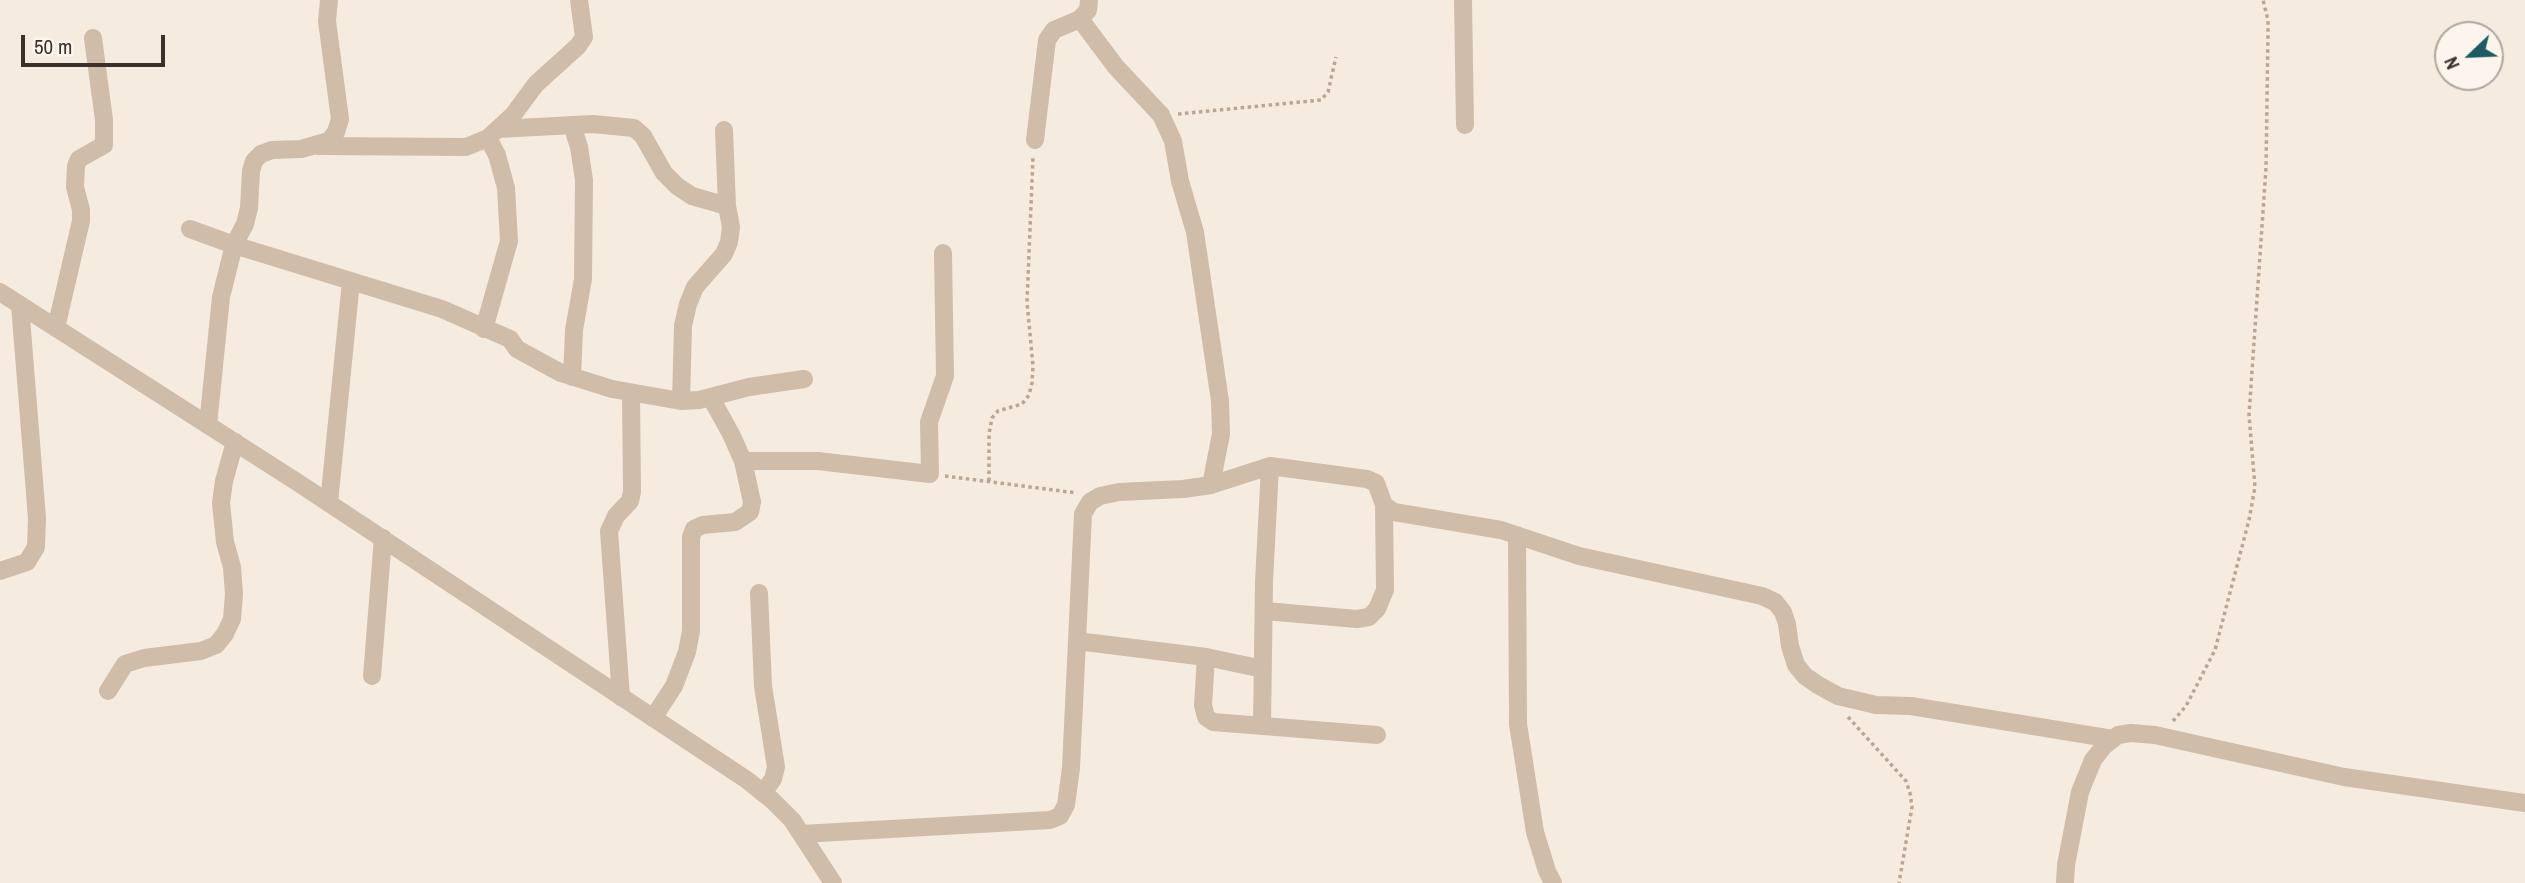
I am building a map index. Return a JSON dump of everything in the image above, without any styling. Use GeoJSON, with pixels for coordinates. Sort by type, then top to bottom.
{"type":"FeatureCollection","features":[{"type":"Feature","properties":{"kind":"street"},"geometry":{"type":"LineString","coordinates":[[318,146],[329,141],[336,132],[340,118],[327,21],[329,0]]}},
{"type":"Feature","properties":{"kind":"street"},"geometry":{"type":"LineString","coordinates":[[208,425],[220,297],[233,245],[245,223],[249,208],[254,161],[261,154],[272,150],[318,146],[467,147],[493,133],[513,115],[536,84],[578,46],[584,37],[579,0]]}},
{"type":"Feature","properties":{"kind":"street"},"geometry":{"type":"LineString","coordinates":[[1035,139],[1047,40],[1054,30],[1080,19],[1088,10],[1089,0]]}},
{"type":"Feature","properties":{"kind":"street"},"geometry":{"type":"LineString","coordinates":[[1463,0],[1465,125]]}},
{"type":"Feature","properties":{"kind":"street"},"geometry":{"type":"LineString","coordinates":[[1080,19],[1116,67],[1161,115],[1173,141],[1180,181],[1195,232],[1220,401],[1220,434],[1211,485]]}},
{"type":"Feature","properties":{"kind":"street"},"geometry":{"type":"LineString","coordinates":[[56,328],[81,220],[75,187],[76,166],[79,159],[104,145],[104,120],[93,38]]}},
{"type":"Feature","properties":{"kind":"street"},"geometry":{"type":"LineString","coordinates":[[493,133],[593,124],[634,128],[643,136],[664,173],[677,186],[692,196],[727,206]]}},
{"type":"Feature","properties":{"kind":"street"},"geometry":{"type":"LineString","coordinates":[[572,125],[579,147],[584,180],[583,279],[574,330],[572,377]]}},
{"type":"Feature","properties":{"kind":"street"},"geometry":{"type":"LineString","coordinates":[[681,401],[685,315],[695,287],[723,254],[729,242],[724,130]]}},
{"type":"Feature","properties":{"kind":"street"},"geometry":{"type":"LineString","coordinates":[[484,329],[509,241],[506,188],[493,133]]}},
{"type":"Feature","properties":{"kind":"street"},"geometry":{"type":"LineString","coordinates":[[190,229],[233,245],[442,309],[510,339],[517,349],[572,377],[631,393],[681,401],[711,398],[749,387],[804,379]]}},
{"type":"Feature","properties":{"kind":"street"},"geometry":{"type":"LineString","coordinates":[[743,461],[818,461],[930,474],[929,422],[945,376],[943,253]]}},
{"type":"Feature","properties":{"kind":"street"},"geometry":{"type":"LineString","coordinates":[[329,503],[351,281]]}},
{"type":"Feature","properties":{"kind":"street"},"geometry":{"type":"LineString","coordinates":[[0,292],[383,538],[763,793],[792,820],[833,883]]}},
{"type":"Feature","properties":{"kind":"street"},"geometry":{"type":"LineString","coordinates":[[0,570],[27,562],[36,547],[37,518],[20,305]]}},
{"type":"Feature","properties":{"kind":"street"},"geometry":{"type":"LineString","coordinates":[[621,696],[609,531],[616,516],[630,501],[632,492],[631,393]]}},
{"type":"Feature","properties":{"kind":"street"},"geometry":{"type":"LineString","coordinates":[[653,718],[674,685],[687,652],[691,631],[691,537],[694,529],[703,525],[735,522],[750,512],[752,502],[743,461],[711,398]]}},
{"type":"Feature","properties":{"kind":"street"},"geometry":{"type":"LineString","coordinates":[[107,691],[125,664],[144,658],[201,651],[216,645],[229,626],[234,594],[221,503],[223,481],[234,442]]}},
{"type":"Feature","properties":{"kind":"street"},"geometry":{"type":"LineString","coordinates":[[1262,726],[1270,466]]}},
{"type":"Feature","properties":{"kind":"street"},"geometry":{"type":"LineString","coordinates":[[802,834],[1050,820],[1060,816],[1066,806],[1071,768],[1083,514],[1090,502],[1100,496],[1119,492],[1211,485],[1270,466],[1367,479],[1376,483],[1384,505],[1385,590],[1377,609],[1369,617],[1357,619],[1265,611]]}},
{"type":"Feature","properties":{"kind":"street"},"geometry":{"type":"LineString","coordinates":[[1384,505],[1394,512],[1493,528],[1579,556],[1762,596],[1775,602],[1783,612],[1796,665],[1818,685],[1838,696],[1876,705],[1912,706],[2113,739]]}},
{"type":"Feature","properties":{"kind":"street"},"geometry":{"type":"LineString","coordinates":[[1517,535],[1518,724],[1535,832],[1553,883]]}},
{"type":"Feature","properties":{"kind":"street"},"geometry":{"type":"LineString","coordinates":[[372,676],[383,538]]}},
{"type":"Feature","properties":{"kind":"street"},"geometry":{"type":"LineString","coordinates":[[759,593],[763,686],[776,766],[773,779],[763,793]]}},
{"type":"Feature","properties":{"kind":"street"},"geometry":{"type":"LineString","coordinates":[[1077,641],[1206,657],[1263,669]]}},
{"type":"Feature","properties":{"kind":"street"},"geometry":{"type":"LineString","coordinates":[[1206,657],[1203,705],[1206,717],[1213,723],[1377,735]]}},
{"type":"Feature","properties":{"kind":"street"},"geometry":{"type":"LineString","coordinates":[[2065,883],[2080,792],[2093,760],[2113,739],[2131,733],[2155,735],[2344,777],[2525,803]]}},
{"type":"Feature","properties":{"kind":"path"},"geometry":{"type":"LineString","coordinates":[[2155,735],[2186,706],[2215,650],[2255,487],[2249,415],[2266,168],[2268,20],[2263,0]]}},
{"type":"Feature","properties":{"kind":"path"},"geometry":{"type":"LineString","coordinates":[[1161,115],[1321,100],[1328,92],[1336,57]]}},
{"type":"Feature","properties":{"kind":"path"},"geometry":{"type":"LineString","coordinates":[[989,481],[989,434],[992,418],[998,411],[1022,404],[1029,395],[1032,383],[1027,302],[1035,139]]}},
{"type":"Feature","properties":{"kind":"path"},"geometry":{"type":"LineString","coordinates":[[930,474],[1100,496]]}},
{"type":"Feature","properties":{"kind":"path"},"geometry":{"type":"LineString","coordinates":[[1845,713],[1906,781],[1910,793],[1912,807],[1899,883]]}}]}
